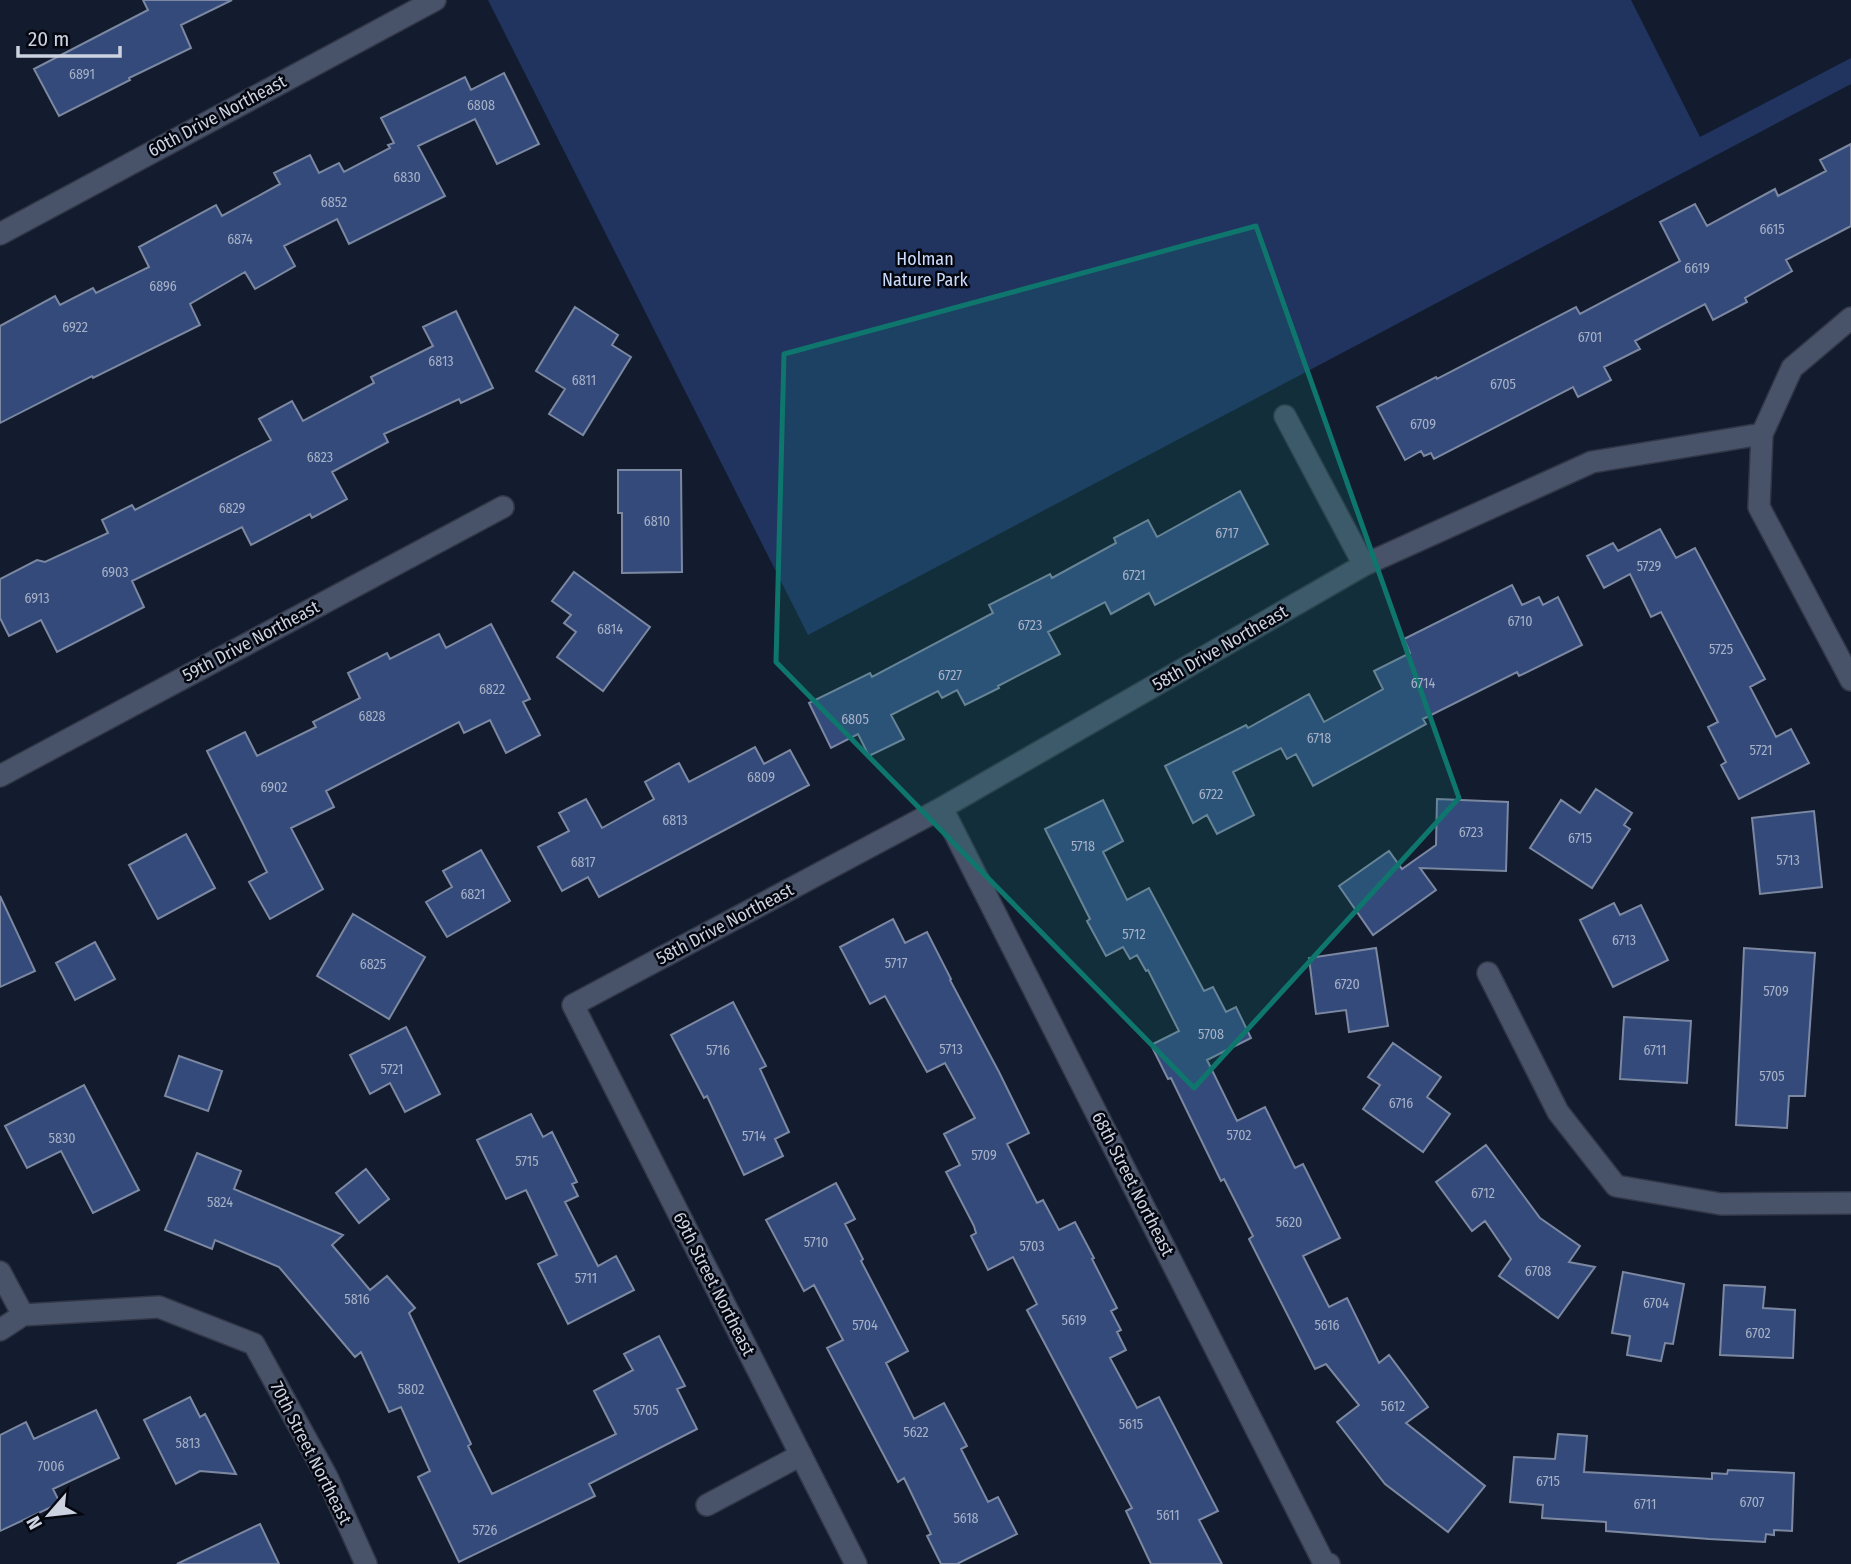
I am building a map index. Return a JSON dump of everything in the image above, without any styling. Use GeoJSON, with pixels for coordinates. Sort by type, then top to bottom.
{"type":"FeatureCollection","features":[{"type":"Feature","properties":{"kind":"street","name":"60th Drive Northeast"},"geometry":{"type":"LineString","coordinates":[[0,234],[435,0]]}},
{"type":"Feature","properties":{"kind":"street"},"geometry":{"type":"LineString","coordinates":[[1851,318],[1793,368],[1762,434],[1759,507],[1851,680]]}},
{"type":"Feature","properties":{"kind":"street"},"geometry":{"type":"LineString","coordinates":[[1285,416],[1364,565]]}},
{"type":"Feature","properties":{"kind":"street","name":"58th Drive Northeast"},"geometry":{"type":"LineString","coordinates":[[573,1005],[942,808],[1364,565],[1592,462],[1762,434]]}},
{"type":"Feature","properties":{"kind":"street","name":"59th Drive Northeast"},"geometry":{"type":"LineString","coordinates":[[0,776],[503,506]]}},
{"type":"Feature","properties":{"kind":"street","name":"68th Street Northeast"},"geometry":{"type":"LineString","coordinates":[[942,808],[1326,1562]]}},
{"type":"Feature","properties":{"kind":"street"},"geometry":{"type":"LineString","coordinates":[[1488,973],[1558,1112],[1616,1186],[1721,1204],[1851,1203]]}},
{"type":"Feature","properties":{"kind":"street","name":"69th Street Northeast"},"geometry":{"type":"LineString","coordinates":[[573,1005],[856,1564]]}},
{"type":"Feature","properties":{"kind":"street"},"geometry":{"type":"LineString","coordinates":[[0,1272],[23,1315],[0,1330]]}},
{"type":"Feature","properties":{"kind":"street","name":"70th Street Northeast"},"geometry":{"type":"LineString","coordinates":[[23,1315],[159,1307],[254,1344],[327,1477],[366,1564]]}},
{"type":"Feature","properties":{"kind":"street"},"geometry":{"type":"LineString","coordinates":[[707,1505],[801,1455]]}},
{"type":"Feature","properties":{"kind":"highlighted area"},"geometry":{"type":"Polygon","coordinates":[[[1256,226],[1459,798],[1194,1088],[776,662],[784,354],[1256,226]]]}},
{"type":"Feature","properties":{"kind":"green space","name":"Holman Nature Park"},"geometry":{"type":"Polygon","coordinates":[[[488,0],[1631,0],[1700,137],[1851,58],[1851,84],[808,635],[488,0]]]}},
{"type":"Feature","properties":{"kind":"building"},"geometry":{"type":"Polygon","coordinates":[[[143,0],[232,0],[181,25],[191,48],[59,116],[34,69],[148,10],[143,0]]]}},
{"type":"Feature","properties":{"kind":"building"},"geometry":{"type":"Polygon","coordinates":[[[504,73],[539,144],[497,164],[475,119],[418,146],[445,196],[349,244],[337,219],[284,246],[295,266],[255,289],[245,272],[190,304],[200,325],[0,423],[0,326],[55,296],[60,305],[93,288],[96,293],[149,267],[139,247],[216,205],[222,216],[280,184],[274,173],[310,155],[319,173],[339,163],[344,172],[390,148],[388,145],[394,143],[381,118],[465,77],[471,90],[504,73]]]}},
{"type":"Feature","properties":{"kind":"building"},"geometry":{"type":"Polygon","coordinates":[[[1851,144],[1851,226],[1786,260],[1792,271],[1745,298],[1747,302],[1713,320],[1705,304],[1635,341],[1640,349],[1604,367],[1611,380],[1578,397],[1573,387],[1434,459],[1431,453],[1424,456],[1421,451],[1405,460],[1377,407],[1576,307],[1580,314],[1680,261],[1660,222],[1695,204],[1707,226],[1775,189],[1778,196],[1826,171],[1820,160],[1851,144]]]}},
{"type":"Feature","properties":{"kind":"building"},"geometry":{"type":"Polygon","coordinates":[[[575,307],[618,335],[612,345],[631,357],[583,435],[549,414],[565,389],[536,371],[575,307]]]}},
{"type":"Feature","properties":{"kind":"building"},"geometry":{"type":"Polygon","coordinates":[[[456,311],[493,388],[461,403],[459,399],[384,434],[388,442],[332,472],[347,499],[312,518],[310,514],[251,545],[242,527],[132,581],[144,607],[57,652],[41,620],[9,636],[0,618],[0,579],[37,560],[45,562],[108,533],[102,520],[132,505],[135,510],[271,440],[259,419],[292,401],[303,421],[374,383],[371,377],[433,346],[423,327],[456,311]]]}},
{"type":"Feature","properties":{"kind":"building"},"geometry":{"type":"Polygon","coordinates":[[[618,470],[681,470],[682,572],[622,573],[622,513],[618,513],[618,470]]]}},
{"type":"Feature","properties":{"kind":"building"},"geometry":{"type":"Polygon","coordinates":[[[1240,491],[1268,544],[1155,605],[1149,593],[1111,614],[1105,602],[1048,632],[1060,654],[965,705],[957,690],[942,698],[938,691],[891,715],[904,739],[869,756],[858,734],[831,748],[809,703],[870,673],[872,677],[993,613],[989,605],[1050,574],[1052,578],[1116,543],[1114,538],[1148,520],[1157,537],[1240,491]]]}},
{"type":"Feature","properties":{"kind":"building"},"geometry":{"type":"Polygon","coordinates":[[[1660,529],[1676,558],[1695,548],[1765,679],[1750,687],[1776,737],[1791,729],[1809,763],[1739,799],[1721,765],[1726,762],[1708,727],[1718,722],[1661,612],[1651,617],[1630,574],[1604,588],[1587,556],[1613,543],[1618,551],[1660,529]]]}},
{"type":"Feature","properties":{"kind":"building"},"geometry":{"type":"Polygon","coordinates":[[[574,572],[650,627],[603,691],[557,657],[576,632],[564,623],[571,615],[552,601],[574,572]]]}},
{"type":"Feature","properties":{"kind":"building"},"geometry":{"type":"Polygon","coordinates":[[[1512,585],[1522,605],[1539,597],[1543,605],[1558,597],[1582,645],[1519,676],[1517,672],[1423,719],[1426,724],[1313,786],[1296,754],[1287,759],[1281,748],[1233,772],[1254,815],[1217,834],[1207,815],[1193,823],[1165,766],[1246,725],[1248,728],[1309,694],[1324,722],[1383,689],[1374,671],[1410,653],[1404,639],[1512,585]]]}},
{"type":"Feature","properties":{"kind":"building"},"geometry":{"type":"Polygon","coordinates":[[[491,624],[530,699],[523,702],[540,735],[506,753],[490,720],[464,733],[459,722],[326,791],[334,807],[291,828],[323,889],[270,919],[249,882],[267,872],[207,751],[245,732],[257,756],[316,727],[313,722],[360,698],[348,673],[387,653],[390,659],[439,634],[446,648],[491,624]]]}},
{"type":"Feature","properties":{"kind":"building"},"geometry":{"type":"Polygon","coordinates":[[[755,747],[764,764],[790,750],[809,785],[599,897],[588,877],[562,891],[538,847],[569,831],[559,813],[586,799],[602,828],[654,799],[645,782],[679,763],[689,782],[755,747]]]}},
{"type":"Feature","properties":{"kind":"building"},"geometry":{"type":"Polygon","coordinates":[[[1596,789],[1632,813],[1624,825],[1630,829],[1592,888],[1530,848],[1561,800],[1580,813],[1596,789]]]}},
{"type":"Feature","properties":{"kind":"building"},"geometry":{"type":"Polygon","coordinates":[[[1437,799],[1508,802],[1506,871],[1420,868],[1436,890],[1373,935],[1339,886],[1389,851],[1402,869],[1436,845],[1437,799]]]}},
{"type":"Feature","properties":{"kind":"building"},"geometry":{"type":"Polygon","coordinates":[[[1103,800],[1123,841],[1103,852],[1127,900],[1149,888],[1204,991],[1213,987],[1226,1012],[1236,1007],[1251,1038],[1207,1060],[1237,1121],[1265,1107],[1295,1168],[1303,1164],[1340,1238],[1303,1256],[1329,1307],[1347,1298],[1379,1363],[1389,1355],[1428,1407],[1406,1423],[1485,1486],[1448,1532],[1385,1484],[1337,1422],[1359,1405],[1326,1364],[1315,1369],[1249,1239],[1253,1236],[1224,1179],[1221,1181],[1171,1078],[1168,1079],[1151,1045],[1179,1031],[1148,970],[1146,971],[1137,955],[1130,959],[1123,947],[1106,956],[1087,921],[1090,919],[1045,829],[1103,800]]]}},
{"type":"Feature","properties":{"kind":"building"},"geometry":{"type":"Polygon","coordinates":[[[1814,811],[1822,887],[1760,894],[1752,818],[1814,811]]]}},
{"type":"Feature","properties":{"kind":"building"},"geometry":{"type":"Polygon","coordinates":[[[186,834],[215,888],[158,919],[129,865],[186,834]]]}},
{"type":"Feature","properties":{"kind":"building"},"geometry":{"type":"Polygon","coordinates":[[[481,850],[510,901],[447,937],[426,902],[452,887],[443,871],[481,850]]]}},
{"type":"Feature","properties":{"kind":"building"},"geometry":{"type":"Polygon","coordinates":[[[0,896],[35,971],[0,987],[0,896]]]}},
{"type":"Feature","properties":{"kind":"building"},"geometry":{"type":"Polygon","coordinates":[[[1614,903],[1620,915],[1641,905],[1668,960],[1613,987],[1580,920],[1614,903]]]}},
{"type":"Feature","properties":{"kind":"building"},"geometry":{"type":"Polygon","coordinates":[[[353,914],[425,957],[389,1019],[317,976],[353,914]]]}},
{"type":"Feature","properties":{"kind":"building"},"geometry":{"type":"Polygon","coordinates":[[[893,919],[905,943],[927,932],[1029,1133],[1007,1144],[1037,1203],[1043,1200],[1059,1230],[1075,1222],[1094,1258],[1092,1259],[1117,1308],[1111,1311],[1121,1330],[1117,1332],[1126,1350],[1110,1358],[1137,1408],[1159,1397],[1218,1511],[1199,1520],[1222,1564],[1151,1564],[1126,1511],[1132,1508],[1027,1310],[1037,1304],[1013,1257],[988,1270],[971,1236],[976,1233],[974,1226],[946,1172],[960,1165],[944,1134],[975,1118],[945,1063],[927,1072],[885,996],[870,1004],[840,947],[893,919]]]}},
{"type":"Feature","properties":{"kind":"building"},"geometry":{"type":"Polygon","coordinates":[[[95,942],[115,979],[75,1000],[56,963],[95,942]]]}},
{"type":"Feature","properties":{"kind":"building"},"geometry":{"type":"Polygon","coordinates":[[[1376,948],[1388,1026],[1349,1032],[1346,1010],[1316,1014],[1309,958],[1376,948]]]}},
{"type":"Feature","properties":{"kind":"building"},"geometry":{"type":"Polygon","coordinates":[[[1744,948],[1815,953],[1805,1096],[1789,1096],[1787,1128],[1736,1125],[1744,948]]]}},
{"type":"Feature","properties":{"kind":"building"},"geometry":{"type":"Polygon","coordinates":[[[733,1002],[766,1066],[760,1069],[789,1132],[775,1139],[783,1156],[744,1175],[707,1096],[704,1098],[671,1035],[733,1002]]]}},
{"type":"Feature","properties":{"kind":"building"},"geometry":{"type":"Polygon","coordinates":[[[1624,1017],[1691,1021],[1687,1083],[1620,1079],[1624,1017]]]}},
{"type":"Feature","properties":{"kind":"building"},"geometry":{"type":"Polygon","coordinates":[[[406,1027],[440,1094],[405,1112],[390,1083],[370,1094],[350,1055],[406,1027]]]}},
{"type":"Feature","properties":{"kind":"building"},"geometry":{"type":"Polygon","coordinates":[[[1393,1043],[1441,1077],[1427,1097],[1450,1114],[1423,1152],[1363,1109],[1380,1085],[1368,1077],[1393,1043]]]}},
{"type":"Feature","properties":{"kind":"building"},"geometry":{"type":"Polygon","coordinates":[[[179,1056],[222,1071],[208,1111],[165,1096],[179,1056]]]}},
{"type":"Feature","properties":{"kind":"building"},"geometry":{"type":"Polygon","coordinates":[[[84,1085],[139,1190],[93,1213],[61,1151],[27,1168],[5,1126],[84,1085]]]}},
{"type":"Feature","properties":{"kind":"building"},"geometry":{"type":"Polygon","coordinates":[[[531,1114],[543,1137],[552,1132],[577,1182],[572,1184],[578,1196],[565,1202],[598,1266],[616,1256],[634,1290],[568,1324],[538,1264],[557,1255],[526,1190],[506,1199],[477,1140],[531,1114]]]}},
{"type":"Feature","properties":{"kind":"building"},"geometry":{"type":"Polygon","coordinates":[[[1486,1145],[1540,1218],[1580,1246],[1569,1262],[1595,1267],[1558,1318],[1499,1276],[1511,1259],[1485,1221],[1472,1231],[1436,1182],[1486,1145]]]}},
{"type":"Feature","properties":{"kind":"building"},"geometry":{"type":"Polygon","coordinates":[[[197,1153],[241,1171],[234,1189],[343,1235],[332,1245],[370,1290],[387,1276],[415,1308],[409,1313],[492,1494],[616,1434],[594,1391],[633,1370],[624,1354],[659,1336],[685,1386],[677,1389],[697,1429],[589,1484],[595,1496],[459,1562],[418,1477],[430,1471],[401,1407],[389,1412],[361,1352],[355,1357],[279,1267],[215,1240],[212,1249],[165,1230],[197,1153]]]}},
{"type":"Feature","properties":{"kind":"building"},"geometry":{"type":"Polygon","coordinates":[[[366,1169],[389,1199],[359,1223],[336,1193],[366,1169]]]}},
{"type":"Feature","properties":{"kind":"building"},"geometry":{"type":"Polygon","coordinates":[[[836,1183],[855,1219],[845,1224],[863,1259],[861,1261],[908,1351],[886,1363],[914,1419],[944,1403],[967,1446],[961,1449],[988,1502],[998,1497],[1017,1534],[957,1564],[941,1564],[927,1536],[931,1534],[904,1478],[898,1482],[827,1348],[843,1340],[814,1285],[804,1291],[766,1220],[836,1183]]]}},
{"type":"Feature","properties":{"kind":"building"},"geometry":{"type":"Polygon","coordinates":[[[1623,1272],[1684,1284],[1673,1344],[1665,1343],[1661,1361],[1627,1355],[1630,1336],[1612,1333],[1623,1272]]]}},
{"type":"Feature","properties":{"kind":"building"},"geometry":{"type":"Polygon","coordinates":[[[1724,1285],[1765,1287],[1763,1308],[1795,1310],[1793,1358],[1720,1355],[1724,1285]]]}},
{"type":"Feature","properties":{"kind":"building"},"geometry":{"type":"Polygon","coordinates":[[[190,1397],[200,1417],[205,1414],[236,1474],[200,1471],[176,1484],[144,1420],[190,1397]]]}},
{"type":"Feature","properties":{"kind":"building"},"geometry":{"type":"Polygon","coordinates":[[[96,1410],[119,1458],[53,1489],[60,1503],[0,1531],[0,1435],[26,1422],[34,1439],[96,1410]]]}},
{"type":"Feature","properties":{"kind":"building"},"geometry":{"type":"Polygon","coordinates":[[[1558,1434],[1587,1436],[1584,1472],[1712,1479],[1712,1473],[1727,1474],[1728,1470],[1794,1473],[1792,1531],[1774,1530],[1774,1535],[1766,1534],[1765,1542],[1606,1531],[1606,1522],[1542,1518],[1543,1505],[1510,1502],[1514,1457],[1555,1459],[1558,1434]]]}},
{"type":"Feature","properties":{"kind":"building"},"geometry":{"type":"Polygon","coordinates":[[[260,1524],[279,1564],[177,1564],[260,1524]]]}}]}
